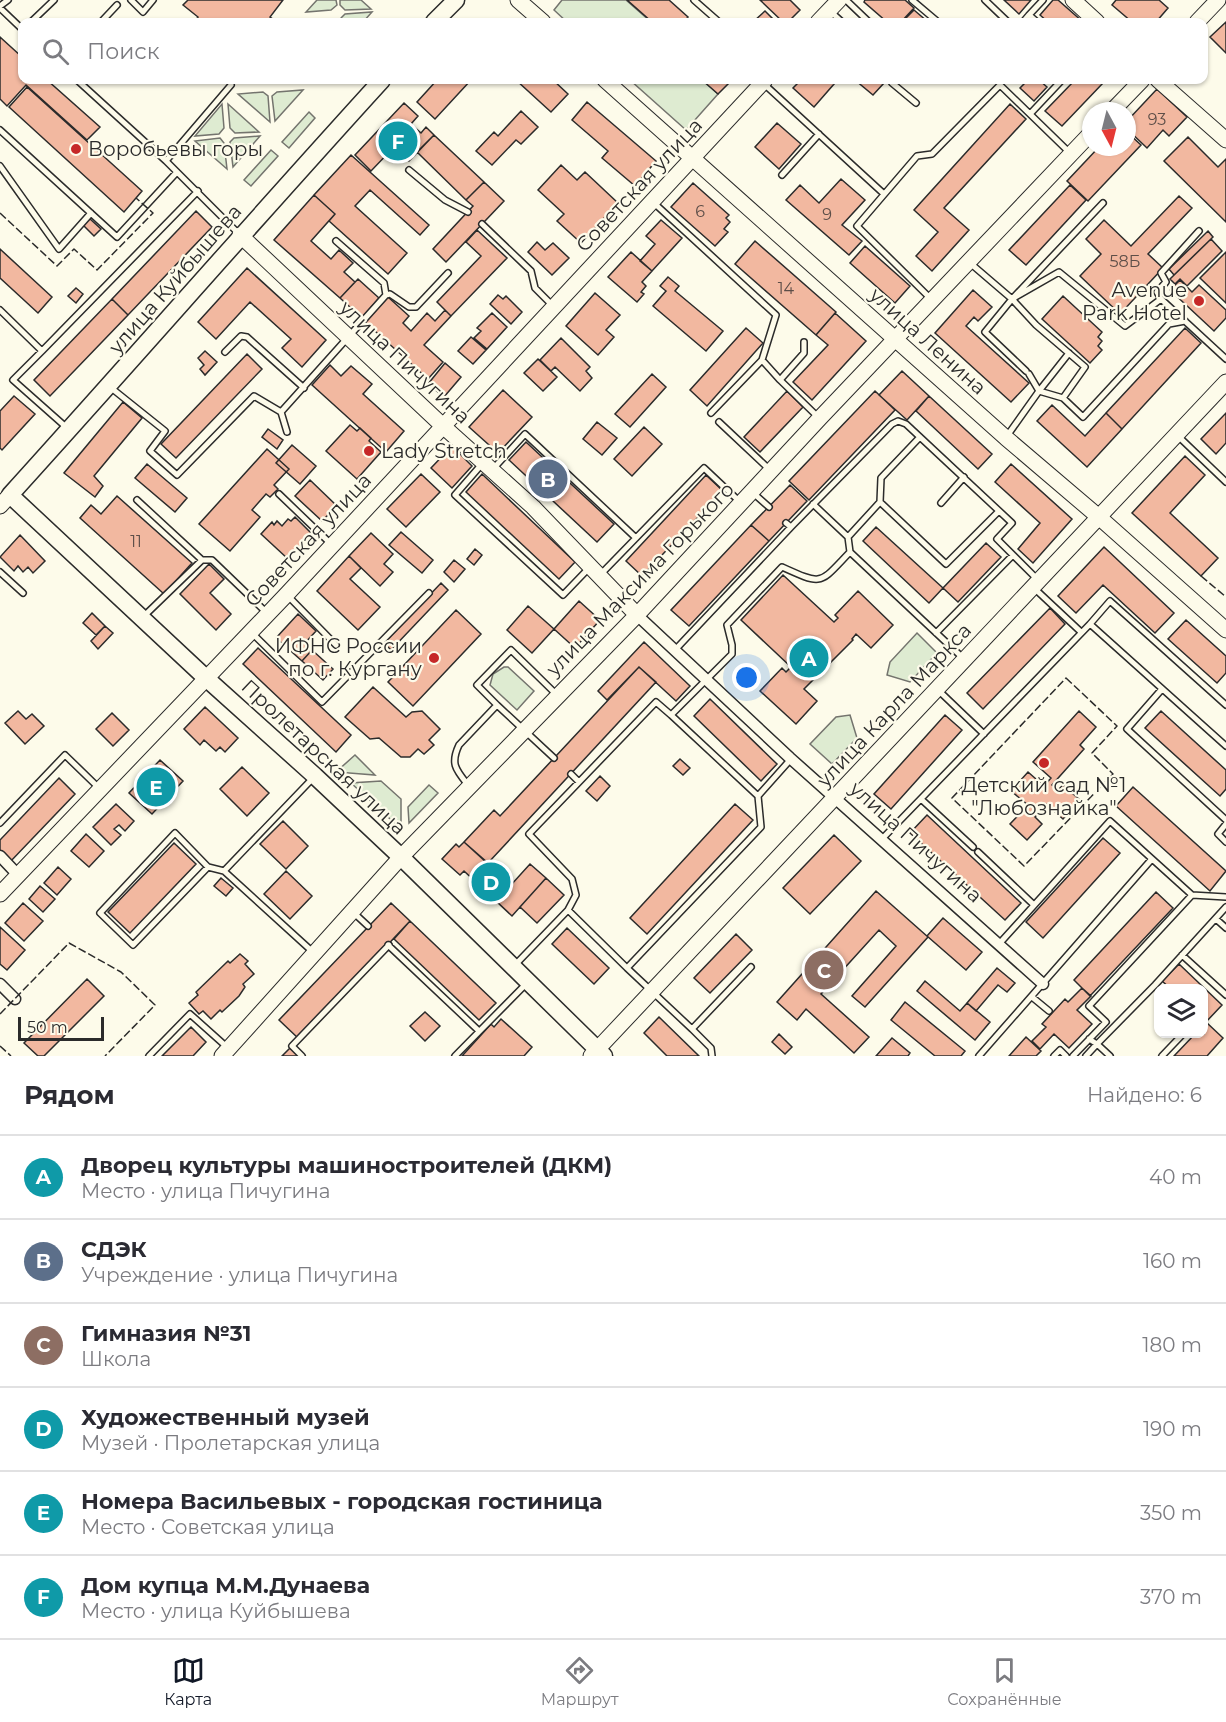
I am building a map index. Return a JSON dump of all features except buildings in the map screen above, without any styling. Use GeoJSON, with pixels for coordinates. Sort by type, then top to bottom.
{"type":"FeatureCollection","features":[{"type":"Feature","properties":{"kind":"main road"},"geometry":{"type":"LineString","coordinates":[[439,18],[456,0]]}},
{"type":"Feature","properties":{"kind":"main road","name":"улица Куйбышева"},"geometry":{"type":"LineString","coordinates":[[5,501],[109,386],[240,235],[378,84]]}},
{"type":"Feature","properties":{"kind":"main road","name":"Пролетарская улица"},"geometry":{"type":"LineString","coordinates":[[5,501],[143,618],[315,776],[513,966],[597,1054]]}},
{"type":"Feature","properties":{"kind":"street"},"geometry":{"type":"LineString","coordinates":[[518,0],[538,18]]}},
{"type":"Feature","properties":{"kind":"street"},"geometry":{"type":"LineString","coordinates":[[1073,0],[1093,18]]}},
{"type":"Feature","properties":{"kind":"street"},"geometry":{"type":"LineString","coordinates":[[1201,18],[1218,0]]}},
{"type":"Feature","properties":{"kind":"street"},"geometry":{"type":"LineString","coordinates":[[822,18],[834,5]]}},
{"type":"Feature","properties":{"kind":"street","name":"улица Ленина"},"geometry":{"type":"LineString","coordinates":[[609,84],[1006,438],[1226,630]]}},
{"type":"Feature","properties":{"kind":"street","name":"Советская улица"},"geometry":{"type":"LineString","coordinates":[[0,894],[207,679],[444,427],[761,84]]}},
{"type":"Feature","properties":{"kind":"street"},"geometry":{"type":"LineString","coordinates":[[1121,102],[1138,84]]}},
{"type":"Feature","properties":{"kind":"street"},"geometry":{"type":"LineString","coordinates":[[1163,84],[1226,140]]}},
{"type":"Feature","properties":{"kind":"street","name":"улица Максима Горького"},"geometry":{"type":"LineString","coordinates":[[226,1052],[401,857],[637,615],[819,418],[1082,142]]}},
{"type":"Feature","properties":{"kind":"street","name":"улица Пичугина"},"geometry":{"type":"LineString","coordinates":[[240,235],[444,427],[533,507],[637,615],[706,681],[1043,984]]}},
{"type":"Feature","properties":{"kind":"street","name":"улица Карла Маркса"},"geometry":{"type":"LineString","coordinates":[[597,1054],[652,992],[1226,382]]}},
{"type":"Feature","properties":{"kind":"street"},"geometry":{"type":"LineString","coordinates":[[0,856],[18,875]]}},
{"type":"Feature","properties":{"kind":"street"},"geometry":{"type":"LineString","coordinates":[[0,984],[15,999]]}},
{"type":"Feature","properties":{"kind":"lane"},"geometry":{"type":"LineString","coordinates":[[8,0],[0,7],[18,25]]}},
{"type":"Feature","properties":{"kind":"lane"},"geometry":{"type":"LineString","coordinates":[[35,18],[54,0]]}},
{"type":"Feature","properties":{"kind":"lane"},"geometry":{"type":"LineString","coordinates":[[131,0],[143,12],[153,0]]}},
{"type":"Feature","properties":{"kind":"lane"},"geometry":{"type":"LineString","coordinates":[[694,0],[714,18]]}},
{"type":"Feature","properties":{"kind":"lane"},"geometry":{"type":"LineString","coordinates":[[846,0],[865,18]]}},
{"type":"Feature","properties":{"kind":"lane"},"geometry":{"type":"LineString","coordinates":[[912,0],[933,18]]}},
{"type":"Feature","properties":{"kind":"lane"},"geometry":{"type":"LineString","coordinates":[[985,0],[1004,18]]}},
{"type":"Feature","properties":{"kind":"lane"},"geometry":{"type":"LineString","coordinates":[[1026,18],[1043,0]]}},
{"type":"Feature","properties":{"kind":"lane"},"geometry":{"type":"LineString","coordinates":[[105,18],[117,5]]}},
{"type":"Feature","properties":{"kind":"lane"},"geometry":{"type":"LineString","coordinates":[[1029,15],[1032,18]]}},
{"type":"Feature","properties":{"kind":"lane"},"geometry":{"type":"LineString","coordinates":[[84,84],[198,191],[240,235]]}},
{"type":"Feature","properties":{"kind":"lane"},"geometry":{"type":"LineString","coordinates":[[767,84],[884,194]]}},
{"type":"Feature","properties":{"kind":"lane"},"geometry":{"type":"LineString","coordinates":[[893,84],[916,103]]}},
{"type":"Feature","properties":{"kind":"lane"},"geometry":{"type":"LineString","coordinates":[[1030,114],[1058,84]]}},
{"type":"Feature","properties":{"kind":"lane"},"geometry":{"type":"LineString","coordinates":[[166,160],[231,85]]}},
{"type":"Feature","properties":{"kind":"lane"},"geometry":{"type":"LineString","coordinates":[[932,300],[857,226],[917,156],[932,154],[999,85],[1071,154]]}},
{"type":"Feature","properties":{"kind":"lane"},"geometry":{"type":"LineString","coordinates":[[0,130],[117,237],[177,171]]}},
{"type":"Feature","properties":{"kind":"lane"},"geometry":{"type":"LineString","coordinates":[[782,176],[819,134]]}},
{"type":"Feature","properties":{"kind":"lane"},"geometry":{"type":"LineString","coordinates":[[0,166],[59,249],[91,213]]}},
{"type":"Feature","properties":{"kind":"lane"},"geometry":{"type":"LineString","coordinates":[[409,170],[445,200],[468,212]]}},
{"type":"Feature","properties":{"kind":"lane"},"geometry":{"type":"LineString","coordinates":[[69,429],[13,380],[198,191]]}},
{"type":"Feature","properties":{"kind":"lane"},"geometry":{"type":"LineString","coordinates":[[652,201],[776,315],[762,360],[711,413]]}},
{"type":"Feature","properties":{"kind":"lane"},"geometry":{"type":"LineString","coordinates":[[1103,203],[1012,299],[985,332],[1028,373],[1039,392],[1063,398],[1083,417],[1168,324],[1185,321]]}},
{"type":"Feature","properties":{"kind":"lane"},"geometry":{"type":"LineString","coordinates":[[482,224],[531,271],[535,288],[555,307]]}},
{"type":"Feature","properties":{"kind":"lane"},"geometry":{"type":"LineString","coordinates":[[1198,231],[1161,273],[1166,282],[1157,292],[1226,359]]}},
{"type":"Feature","properties":{"kind":"lane"},"geometry":{"type":"LineString","coordinates":[[336,241],[384,283],[386,295]]}},
{"type":"Feature","properties":{"kind":"lane"},"geometry":{"type":"LineString","coordinates":[[968,262],[1012,299],[1036,325],[1085,367],[1063,398]]}},
{"type":"Feature","properties":{"kind":"lane"},"geometry":{"type":"LineString","coordinates":[[1012,299],[1059,272],[1125,326],[1161,298]]}},
{"type":"Feature","properties":{"kind":"lane"},"geometry":{"type":"LineString","coordinates":[[281,412],[386,295],[390,294],[409,307],[416,307],[448,273]]}},
{"type":"Feature","properties":{"kind":"lane"},"geometry":{"type":"LineString","coordinates":[[0,310],[42,351]]}},
{"type":"Feature","properties":{"kind":"lane"},"geometry":{"type":"LineString","coordinates":[[225,352],[241,336],[247,337],[304,388]]}},
{"type":"Feature","properties":{"kind":"lane"},"geometry":{"type":"LineString","coordinates":[[780,380],[804,353],[804,342]]}},
{"type":"Feature","properties":{"kind":"lane"},"geometry":{"type":"LineString","coordinates":[[1006,438],[1069,353]]}},
{"type":"Feature","properties":{"kind":"lane"},"geometry":{"type":"LineString","coordinates":[[762,360],[819,418]]}},
{"type":"Feature","properties":{"kind":"lane"},"geometry":{"type":"LineString","coordinates":[[109,386],[165,431],[150,452],[177,475],[254,396],[281,412],[287,432]]}},
{"type":"Feature","properties":{"kind":"lane"},"geometry":{"type":"LineString","coordinates":[[675,650],[789,525],[813,504],[892,424],[898,421],[906,424],[1012,523],[997,538],[1082,632]]}},
{"type":"Feature","properties":{"kind":"lane"},"geometry":{"type":"LineString","coordinates":[[719,422],[771,471]]}},
{"type":"Feature","properties":{"kind":"lane"},"geometry":{"type":"LineString","coordinates":[[636,538],[525,434],[455,495],[563,595],[636,538],[704,468],[741,504]]}},
{"type":"Feature","properties":{"kind":"lane"},"geometry":{"type":"LineString","coordinates":[[1177,435],[1225,480]]}},
{"type":"Feature","properties":{"kind":"lane"},"geometry":{"type":"LineString","coordinates":[[848,537],[880,502],[881,478],[920,437]]}},
{"type":"Feature","properties":{"kind":"lane"},"geometry":{"type":"LineString","coordinates":[[941,503],[964,477]]}},
{"type":"Feature","properties":{"kind":"lane"},"geometry":{"type":"LineString","coordinates":[[752,492],[769,507]]}},
{"type":"Feature","properties":{"kind":"lane"},"geometry":{"type":"LineString","coordinates":[[279,494],[332,545]]}},
{"type":"Feature","properties":{"kind":"lane"},"geometry":{"type":"LineString","coordinates":[[137,500],[202,560],[212,560],[268,614]]}},
{"type":"Feature","properties":{"kind":"lane"},"geometry":{"type":"LineString","coordinates":[[880,502],[946,564],[999,511]]}},
{"type":"Feature","properties":{"kind":"lane"},"geometry":{"type":"LineString","coordinates":[[813,504],[848,537],[850,552],[965,660]]}},
{"type":"Feature","properties":{"kind":"lane"},"geometry":{"type":"LineString","coordinates":[[671,715],[732,654],[727,625],[782,567],[806,578],[818,580],[827,575],[850,552]]}},
{"type":"Feature","properties":{"kind":"lane"},"geometry":{"type":"LineString","coordinates":[[936,633],[1013,555]]}},
{"type":"Feature","properties":{"kind":"lane"},"geometry":{"type":"LineString","coordinates":[[143,618],[202,560]]}},
{"type":"Feature","properties":{"kind":"lane"},"geometry":{"type":"LineString","coordinates":[[0,572],[23,593]]}},
{"type":"Feature","properties":{"kind":"lane"},"geometry":{"type":"LineString","coordinates":[[251,632],[322,702],[429,593]]}},
{"type":"Feature","properties":{"kind":"lane"},"geometry":{"type":"LineString","coordinates":[[287,594],[336,645]]}},
{"type":"Feature","properties":{"kind":"lane"},"geometry":{"type":"LineString","coordinates":[[881,840],[1110,601],[1226,705]]}},
{"type":"Feature","properties":{"kind":"lane"},"geometry":{"type":"LineString","coordinates":[[1090,624],[1226,746]]}},
{"type":"Feature","properties":{"kind":"lane"},"geometry":{"type":"LineString","coordinates":[[554,758],[477,686],[511,650],[558,695]]}},
{"type":"Feature","properties":{"kind":"lane"},"geometry":{"type":"LineString","coordinates":[[1162,688],[1127,729],[1226,822],[1218,834],[1226,842]]}},
{"type":"Feature","properties":{"kind":"lane"},"geometry":{"type":"LineString","coordinates":[[937,689],[984,734]]}},
{"type":"Feature","properties":{"kind":"lane"},"geometry":{"type":"LineString","coordinates":[[513,966],[568,910],[576,895],[572,879],[529,834],[656,702],[758,796],[761,827],[627,968]]}},
{"type":"Feature","properties":{"kind":"lane"},"geometry":{"type":"LineString","coordinates":[[469,786],[457,771],[454,762],[455,753],[459,745],[497,705]]}},
{"type":"Feature","properties":{"kind":"lane"},"geometry":{"type":"LineString","coordinates":[[0,823],[65,755],[101,790]]}},
{"type":"Feature","properties":{"kind":"lane"},"geometry":{"type":"LineString","coordinates":[[758,796],[792,759]]}},
{"type":"Feature","properties":{"kind":"lane"},"geometry":{"type":"LineString","coordinates":[[571,774],[579,782]]}},
{"type":"Feature","properties":{"kind":"lane"},"geometry":{"type":"LineString","coordinates":[[224,870],[315,776]]}},
{"type":"Feature","properties":{"kind":"lane"},"geometry":{"type":"LineString","coordinates":[[921,799],[973,847]]}},
{"type":"Feature","properties":{"kind":"lane"},"geometry":{"type":"LineString","coordinates":[[999,944],[1110,821],[1192,896],[1226,897]]}},
{"type":"Feature","properties":{"kind":"lane"},"geometry":{"type":"LineString","coordinates":[[208,867],[133,945],[100,913],[175,833],[208,867],[224,870],[315,953]]}},
{"type":"Feature","properties":{"kind":"lane"},"geometry":{"type":"LineString","coordinates":[[978,852],[1034,905]]}},
{"type":"Feature","properties":{"kind":"lane"},"geometry":{"type":"LineString","coordinates":[[979,1056],[1151,860]]}},
{"type":"Feature","properties":{"kind":"lane"},"geometry":{"type":"LineString","coordinates":[[1073,1056],[1106,1022],[1089,1006],[1192,896]]}},
{"type":"Feature","properties":{"kind":"lane"},"geometry":{"type":"LineString","coordinates":[[1158,984],[1226,907]]}},
{"type":"Feature","properties":{"kind":"lane"},"geometry":{"type":"LineString","coordinates":[[568,910],[711,1048],[712,1056]]}},
{"type":"Feature","properties":{"kind":"lane"},"geometry":{"type":"LineString","coordinates":[[352,912],[368,926]]}},
{"type":"Feature","properties":{"kind":"lane"},"geometry":{"type":"LineString","coordinates":[[1216,919],[1226,928]]}},
{"type":"Feature","properties":{"kind":"lane"},"geometry":{"type":"LineString","coordinates":[[302,1056],[292,1046],[389,945],[478,1031]]}},
{"type":"Feature","properties":{"kind":"lane"},"geometry":{"type":"LineString","coordinates":[[1182,955],[1226,995]]}},
{"type":"Feature","properties":{"kind":"lane"},"geometry":{"type":"LineString","coordinates":[[692,1029],[751,967]]}},
{"type":"Feature","properties":{"kind":"lane"},"geometry":{"type":"LineString","coordinates":[[455,1056],[528,982]]}},
{"type":"Feature","properties":{"kind":"lane"},"geometry":{"type":"LineString","coordinates":[[1086,1056],[1154,989]]}},
{"type":"Feature","properties":{"kind":"lane"},"geometry":{"type":"LineString","coordinates":[[1032,997],[1049,1011]]}},
{"type":"Feature","properties":{"kind":"lane"},"geometry":{"type":"LineString","coordinates":[[149,1056],[190,1014],[226,1052]]}},
{"type":"Feature","properties":{"kind":"lane"},"geometry":{"type":"LineString","coordinates":[[1162,1056],[1179,1038]]}},
{"type":"Feature","properties":{"kind":"lane"},"geometry":{"type":"LineString","coordinates":[[1089,1039],[1110,1056]]}},
{"type":"Feature","properties":{"kind":"lane"},"geometry":{"type":"LineString","coordinates":[[1054,1056],[1060,1050],[1066,1056]]}},
{"type":"Feature","properties":{"kind":"green space"},"geometry":{"type":"Polygon","coordinates":[[[317,0],[336,0],[337,5],[331,10],[306,12],[317,0]]]}},
{"type":"Feature","properties":{"kind":"green space"},"geometry":{"type":"Polygon","coordinates":[[[340,0],[361,0],[371,9],[345,10],[340,5],[340,0]]]}},
{"type":"Feature","properties":{"kind":"green space"},"geometry":{"type":"Polygon","coordinates":[[[562,0],[626,0],[646,18],[563,18],[554,10],[562,0]]]}},
{"type":"Feature","properties":{"kind":"green space"},"geometry":{"type":"Polygon","coordinates":[[[372,12],[367,18],[341,18],[345,14],[372,12]]]}},
{"type":"Feature","properties":{"kind":"green space"},"geometry":{"type":"Polygon","coordinates":[[[634,84],[707,84],[718,94],[686,130],[634,84]]]}},
{"type":"Feature","properties":{"kind":"green space"},"geometry":{"type":"Polygon","coordinates":[[[303,90],[275,121],[272,96],[277,92],[303,90]]]}},
{"type":"Feature","properties":{"kind":"green space"},"geometry":{"type":"Polygon","coordinates":[[[263,92],[268,96],[270,122],[238,94],[263,92]]]}},
{"type":"Feature","properties":{"kind":"green space"},"geometry":{"type":"Polygon","coordinates":[[[222,104],[224,128],[219,134],[195,136],[222,104]]]}},
{"type":"Feature","properties":{"kind":"green space"},"geometry":{"type":"Polygon","coordinates":[[[228,104],[259,132],[235,133],[230,128],[228,104]]]}},
{"type":"Feature","properties":{"kind":"green space"},"geometry":{"type":"Polygon","coordinates":[[[309,112],[315,118],[289,148],[282,142],[309,112]]]}},
{"type":"Feature","properties":{"kind":"green space"},"geometry":{"type":"Polygon","coordinates":[[[260,136],[233,167],[230,142],[234,138],[260,136]]]}},
{"type":"Feature","properties":{"kind":"green space"},"geometry":{"type":"Polygon","coordinates":[[[220,138],[224,143],[227,169],[195,141],[220,138]]]}},
{"type":"Feature","properties":{"kind":"green space"},"geometry":{"type":"Polygon","coordinates":[[[271,150],[278,156],[251,186],[244,180],[271,150]]]}},
{"type":"Feature","properties":{"kind":"green space"},"geometry":{"type":"Polygon","coordinates":[[[917,633],[937,653],[910,682],[887,675],[890,662],[917,633]]]}},
{"type":"Feature","properties":{"kind":"green space"},"geometry":{"type":"Polygon","coordinates":[[[508,667],[534,691],[517,710],[490,685],[493,674],[508,667]]]}},
{"type":"Feature","properties":{"kind":"green space"},"geometry":{"type":"Polygon","coordinates":[[[850,715],[857,738],[832,764],[810,744],[836,717],[850,715]]]}},
{"type":"Feature","properties":{"kind":"green space"},"geometry":{"type":"Polygon","coordinates":[[[355,755],[375,775],[336,772],[355,755]]]}},
{"type":"Feature","properties":{"kind":"green space"},"geometry":{"type":"Polygon","coordinates":[[[381,781],[401,799],[401,829],[351,783],[381,781]]]}},
{"type":"Feature","properties":{"kind":"green space"},"geometry":{"type":"Polygon","coordinates":[[[429,785],[438,793],[409,823],[408,807],[429,785]]]}},
{"type":"Feature","properties":{"kind":"fence"},"geometry":{"type":"LineString","coordinates":[[0,213],[57,266],[74,249],[97,270],[153,213],[136,198]]}},
{"type":"Feature","properties":{"kind":"fence"},"geometry":{"type":"LineString","coordinates":[[1201,576],[1226,597]]}},
{"type":"Feature","properties":{"kind":"fence"},"geometry":{"type":"LineString","coordinates":[[1066,678],[1117,726],[1092,753],[1113,774],[1024,866],[952,798],[1066,678]]}},
{"type":"Feature","properties":{"kind":"fence"},"geometry":{"type":"LineString","coordinates":[[0,1014],[69,943],[121,972],[155,1005],[105,1056]]}},
{"type":"Feature","properties":{"kind":"fence"},"geometry":{"type":"LineString","coordinates":[[0,1046],[11,1056]]}},
{"type":"Feature","properties":{"kind":"place","name":"Дом купца М.М.Дунаева"},"geometry":{"type":"Point","coordinates":[398,141]}},
{"type":"Feature","properties":{"kind":"place","name":"Воробьевы горы"},"geometry":{"type":"Point","coordinates":[76,149]}},
{"type":"Feature","properties":{"kind":"place","name":"Avenue Park Hotel"},"geometry":{"type":"Point","coordinates":[1199,301]}},
{"type":"Feature","properties":{"kind":"place","name":"Lady Stretch"},"geometry":{"type":"Point","coordinates":[369,451]}},
{"type":"Feature","properties":{"kind":"place","name":"СДЭК"},"geometry":{"type":"Point","coordinates":[548,479]}},
{"type":"Feature","properties":{"kind":"place","name":"ИФНС России по г. Кургану"},"geometry":{"type":"Point","coordinates":[434,658]}},
{"type":"Feature","properties":{"kind":"place","name":"Дворец культуры машиностроителей (ДКМ)"},"geometry":{"type":"Point","coordinates":[809,658]}},
{"type":"Feature","properties":{"kind":"place","name":"Детский cад №1 \"Любознайка\""},"geometry":{"type":"Point","coordinates":[1044,763]}},
{"type":"Feature","properties":{"kind":"place","name":"Номера Васильевых - городская гостиница"},"geometry":{"type":"Point","coordinates":[156,787]}},
{"type":"Feature","properties":{"kind":"place","name":"Художественный музей"},"geometry":{"type":"Point","coordinates":[491,882]}},
{"type":"Feature","properties":{"kind":"place","name":"Гимназия №31"},"geometry":{"type":"Point","coordinates":[824,970]}}]}
